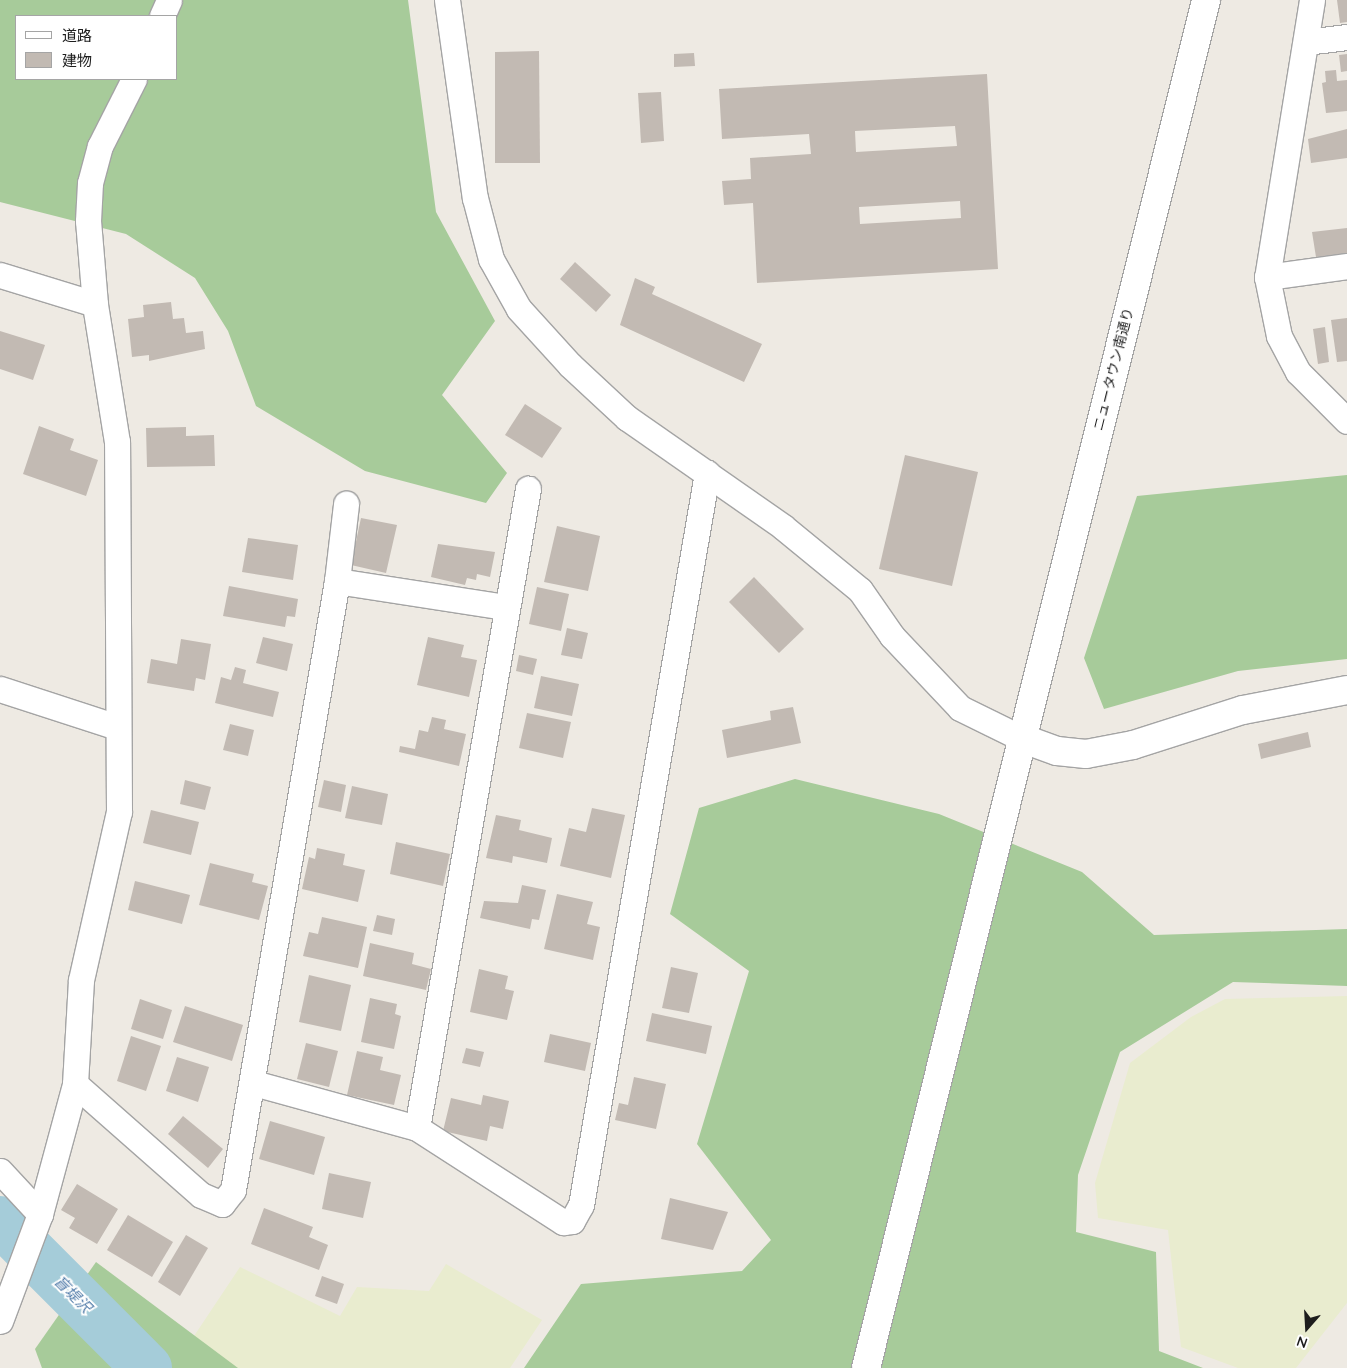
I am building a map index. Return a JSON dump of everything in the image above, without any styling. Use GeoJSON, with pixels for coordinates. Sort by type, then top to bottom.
{"type":"FeatureCollection","features":[{"type":"Feature","properties":{"kind":"street"},"geometry":{"type":"LineString","coordinates":[[162,15],[169,0]]}},
{"type":"Feature","properties":{"kind":"street"},"geometry":{"type":"LineString","coordinates":[[447,0],[475,198],[491,259],[519,309],[570,365],[627,418],[707,473],[860,590],[892,636],[960,708],[1021,738],[1057,751],[1086,754],[1133,745],[1243,710],[1347,690]]}},
{"type":"Feature","properties":{"kind":"street","name":"ニュータウン南通り"},"geometry":{"type":"LineString","coordinates":[[866,1368],[1021,738],[1206,0]]}},
{"type":"Feature","properties":{"kind":"street"},"geometry":{"type":"LineString","coordinates":[[1312,0],[1267,277],[1279,336],[1298,372],[1347,421]]}},
{"type":"Feature","properties":{"kind":"street"},"geometry":{"type":"LineString","coordinates":[[1306,42],[1347,37]]}},
{"type":"Feature","properties":{"kind":"street"},"geometry":{"type":"LineString","coordinates":[[0,1321],[40,1214],[75,1084],[81,980],[119,812],[117,728],[117,442],[95,304],[90,183],[100,146],[133,80]]}},
{"type":"Feature","properties":{"kind":"street"},"geometry":{"type":"LineString","coordinates":[[1267,277],[1347,266]]}},
{"type":"Feature","properties":{"kind":"street"},"geometry":{"type":"LineString","coordinates":[[0,275],[95,304]]}},
{"type":"Feature","properties":{"kind":"street"},"geometry":{"type":"LineString","coordinates":[[254,1083],[417,1128],[563,1222],[572,1221],[582,1205],[707,473]]}},
{"type":"Feature","properties":{"kind":"street"},"geometry":{"type":"LineString","coordinates":[[417,1128],[505,607],[528,489]]}},
{"type":"Feature","properties":{"kind":"street"},"geometry":{"type":"LineString","coordinates":[[75,1084],[200,1195],[222,1204],[233,1190],[254,1083],[337,581],[346,504]]}},
{"type":"Feature","properties":{"kind":"street"},"geometry":{"type":"LineString","coordinates":[[337,581],[505,607]]}},
{"type":"Feature","properties":{"kind":"street"},"geometry":{"type":"LineString","coordinates":[[0,689],[117,728]]}},
{"type":"Feature","properties":{"kind":"street"},"geometry":{"type":"LineString","coordinates":[[0,1171],[40,1214]]}},
{"type":"Feature","properties":{"kind":"green space"},"geometry":{"type":"Polygon","coordinates":[[[0,0],[408,0],[436,212],[495,321],[442,395],[507,473],[486,503],[365,471],[256,406],[228,331],[195,278],[126,234],[0,202],[0,0]]]}},
{"type":"Feature","properties":{"kind":"green space"},"geometry":{"type":"Polygon","coordinates":[[[1347,475],[1347,659],[1238,671],[1104,709],[1084,658],[1137,496],[1347,475]]]}},
{"type":"Feature","properties":{"kind":"green space"},"geometry":{"type":"Polygon","coordinates":[[[795,779],[939,814],[1082,872],[1154,935],[1347,929],[1347,986],[1233,982],[1120,1052],[1078,1175],[1076,1232],[1156,1252],[1159,1351],[1203,1368],[524,1368],[581,1284],[742,1271],[771,1240],[697,1144],[749,971],[670,914],[699,808],[795,779]]]}},
{"type":"Feature","properties":{"kind":"green space"},"geometry":{"type":"Polygon","coordinates":[[[1347,996],[1347,1303],[1296,1368],[1238,1368],[1181,1347],[1168,1230],[1098,1218],[1095,1183],[1130,1063],[1191,1017],[1225,999],[1347,996]]]}},
{"type":"Feature","properties":{"kind":"green space"},"geometry":{"type":"Polygon","coordinates":[[[96,1262],[238,1368],[42,1368],[35,1349],[96,1262]]]}},
{"type":"Feature","properties":{"kind":"green space"},"geometry":{"type":"Polygon","coordinates":[[[446,1264],[542,1320],[510,1368],[235,1368],[192,1339],[240,1267],[340,1316],[357,1287],[429,1291],[446,1264]]]}},
{"type":"Feature","properties":{"kind":"building"},"geometry":{"type":"Polygon","coordinates":[[[1337,0],[1347,0],[1347,22],[1340,23],[1337,0]]]}},
{"type":"Feature","properties":{"kind":"building"},"geometry":{"type":"Polygon","coordinates":[[[539,51],[540,163],[495,163],[495,52],[539,51]]]}},
{"type":"Feature","properties":{"kind":"building"},"geometry":{"type":"Polygon","coordinates":[[[694,53],[695,66],[674,67],[674,54],[694,53]]]}},
{"type":"Feature","properties":{"kind":"building"},"geometry":{"type":"Polygon","coordinates":[[[1347,54],[1347,71],[1341,72],[1339,55],[1347,54]]]}},
{"type":"Feature","properties":{"kind":"building"},"geometry":{"type":"Polygon","coordinates":[[[1336,70],[1337,81],[1347,80],[1347,111],[1326,113],[1322,83],[1326,82],[1325,71],[1336,70]]]}},
{"type":"Feature","properties":{"kind":"building"},"geometry":{"type":"Polygon","coordinates":[[[987,74],[998,269],[757,283],[753,203],[724,205],[722,181],[751,179],[750,158],[811,154],[809,134],[722,139],[719,89],[987,74]],[[955,126],[855,131],[856,152],[957,146],[955,126]],[[960,201],[859,207],[860,224],[961,218],[960,201]]]}},
{"type":"Feature","properties":{"kind":"building"},"geometry":{"type":"Polygon","coordinates":[[[661,92],[664,141],[641,143],[638,93],[661,92]]]}},
{"type":"Feature","properties":{"kind":"building"},"geometry":{"type":"Polygon","coordinates":[[[1347,129],[1347,158],[1311,163],[1308,139],[1347,129]]]}},
{"type":"Feature","properties":{"kind":"building"},"geometry":{"type":"Polygon","coordinates":[[[1347,228],[1347,253],[1316,257],[1312,232],[1347,228]]]}},
{"type":"Feature","properties":{"kind":"building"},"geometry":{"type":"Polygon","coordinates":[[[575,262],[611,295],[596,312],[560,279],[575,262]]]}},
{"type":"Feature","properties":{"kind":"building"},"geometry":{"type":"Polygon","coordinates":[[[635,278],[655,287],[652,294],[762,344],[744,382],[620,325],[635,278]]]}},
{"type":"Feature","properties":{"kind":"building"},"geometry":{"type":"Polygon","coordinates":[[[171,302],[173,319],[184,318],[186,333],[203,331],[205,349],[149,361],[149,355],[132,357],[128,319],[144,317],[143,305],[171,302]]]}},
{"type":"Feature","properties":{"kind":"building"},"geometry":{"type":"Polygon","coordinates":[[[1347,318],[1347,361],[1337,362],[1331,320],[1347,318]]]}},
{"type":"Feature","properties":{"kind":"building"},"geometry":{"type":"Polygon","coordinates":[[[1325,327],[1329,362],[1318,364],[1313,329],[1325,327]]]}},
{"type":"Feature","properties":{"kind":"building"},"geometry":{"type":"Polygon","coordinates":[[[0,331],[45,345],[33,380],[0,369],[0,331]]]}},
{"type":"Feature","properties":{"kind":"building"},"geometry":{"type":"Polygon","coordinates":[[[525,404],[562,428],[542,458],[505,435],[525,404]]]}},
{"type":"Feature","properties":{"kind":"building"},"geometry":{"type":"Polygon","coordinates":[[[39,426],[74,439],[70,450],[98,460],[86,496],[23,474],[39,426]]]}},
{"type":"Feature","properties":{"kind":"building"},"geometry":{"type":"Polygon","coordinates":[[[186,427],[186,436],[214,435],[215,466],[147,467],[146,428],[186,427]]]}},
{"type":"Feature","properties":{"kind":"building"},"geometry":{"type":"Polygon","coordinates":[[[905,455],[978,472],[952,586],[879,569],[905,455]]]}},
{"type":"Feature","properties":{"kind":"building"},"geometry":{"type":"Polygon","coordinates":[[[361,518],[397,525],[386,573],[351,565],[361,518]]]}},
{"type":"Feature","properties":{"kind":"building"},"geometry":{"type":"Polygon","coordinates":[[[557,526],[600,536],[588,591],[544,582],[557,526]]]}},
{"type":"Feature","properties":{"kind":"building"},"geometry":{"type":"Polygon","coordinates":[[[248,538],[298,545],[293,580],[242,572],[248,538]]]}},
{"type":"Feature","properties":{"kind":"building"},"geometry":{"type":"Polygon","coordinates":[[[438,544],[495,552],[490,577],[477,574],[476,580],[467,578],[465,585],[431,577],[438,544]]]}},
{"type":"Feature","properties":{"kind":"building"},"geometry":{"type":"Polygon","coordinates":[[[754,577],[804,629],[779,653],[729,602],[754,577]]]}},
{"type":"Feature","properties":{"kind":"building"},"geometry":{"type":"Polygon","coordinates":[[[229,586],[298,599],[295,617],[287,616],[285,627],[223,616],[229,586]]]}},
{"type":"Feature","properties":{"kind":"building"},"geometry":{"type":"Polygon","coordinates":[[[537,587],[569,594],[561,631],[529,624],[537,587]]]}},
{"type":"Feature","properties":{"kind":"building"},"geometry":{"type":"Polygon","coordinates":[[[567,628],[588,633],[582,659],[561,655],[567,628]]]}},
{"type":"Feature","properties":{"kind":"building"},"geometry":{"type":"Polygon","coordinates":[[[263,637],[293,644],[287,671],[256,663],[263,637]]]}},
{"type":"Feature","properties":{"kind":"building"},"geometry":{"type":"Polygon","coordinates":[[[428,637],[464,645],[461,657],[477,660],[469,697],[417,685],[428,637]]]}},
{"type":"Feature","properties":{"kind":"building"},"geometry":{"type":"Polygon","coordinates":[[[181,639],[211,644],[205,680],[196,678],[194,691],[147,683],[151,659],[177,664],[181,639]]]}},
{"type":"Feature","properties":{"kind":"building"},"geometry":{"type":"Polygon","coordinates":[[[519,655],[537,659],[533,675],[516,671],[519,655]]]}},
{"type":"Feature","properties":{"kind":"building"},"geometry":{"type":"Polygon","coordinates":[[[235,667],[246,670],[243,683],[279,692],[273,717],[215,703],[221,677],[231,680],[235,667]]]}},
{"type":"Feature","properties":{"kind":"building"},"geometry":{"type":"Polygon","coordinates":[[[541,676],[579,684],[572,716],[534,708],[541,676]]]}},
{"type":"Feature","properties":{"kind":"building"},"geometry":{"type":"Polygon","coordinates":[[[793,707],[801,743],[727,758],[722,730],[771,720],[770,711],[793,707]]]}},
{"type":"Feature","properties":{"kind":"building"},"geometry":{"type":"Polygon","coordinates":[[[527,713],[571,722],[563,758],[519,748],[527,713]]]}},
{"type":"Feature","properties":{"kind":"building"},"geometry":{"type":"Polygon","coordinates":[[[432,717],[446,720],[444,729],[466,734],[459,766],[399,752],[400,746],[415,749],[419,730],[428,732],[432,717]]]}},
{"type":"Feature","properties":{"kind":"building"},"geometry":{"type":"Polygon","coordinates":[[[230,724],[254,730],[248,756],[223,750],[230,724]]]}},
{"type":"Feature","properties":{"kind":"building"},"geometry":{"type":"Polygon","coordinates":[[[1308,732],[1311,747],[1261,759],[1258,744],[1308,732]]]}},
{"type":"Feature","properties":{"kind":"building"},"geometry":{"type":"Polygon","coordinates":[[[185,780],[211,787],[205,810],[180,804],[185,780]]]}},
{"type":"Feature","properties":{"kind":"building"},"geometry":{"type":"Polygon","coordinates":[[[324,780],[346,785],[341,812],[318,807],[324,780]]]}},
{"type":"Feature","properties":{"kind":"building"},"geometry":{"type":"Polygon","coordinates":[[[352,786],[388,794],[382,825],[345,818],[352,786]]]}},
{"type":"Feature","properties":{"kind":"building"},"geometry":{"type":"Polygon","coordinates":[[[592,808],[625,815],[611,878],[560,866],[569,828],[586,832],[592,808]]]}},
{"type":"Feature","properties":{"kind":"building"},"geometry":{"type":"Polygon","coordinates":[[[151,810],[199,822],[191,855],[143,843],[151,810]]]}},
{"type":"Feature","properties":{"kind":"building"},"geometry":{"type":"Polygon","coordinates":[[[496,815],[521,820],[519,830],[552,838],[547,863],[513,856],[512,863],[486,858],[496,815]]]}},
{"type":"Feature","properties":{"kind":"building"},"geometry":{"type":"Polygon","coordinates":[[[396,842],[450,854],[443,886],[390,874],[396,842]]]}},
{"type":"Feature","properties":{"kind":"building"},"geometry":{"type":"Polygon","coordinates":[[[317,848],[345,854],[343,865],[365,870],[358,902],[302,889],[309,857],[315,859],[317,848]]]}},
{"type":"Feature","properties":{"kind":"building"},"geometry":{"type":"Polygon","coordinates":[[[210,863],[254,874],[252,882],[268,886],[259,920],[199,905],[210,863]]]}},
{"type":"Feature","properties":{"kind":"building"},"geometry":{"type":"Polygon","coordinates":[[[135,881],[190,895],[182,924],[128,910],[135,881]]]}},
{"type":"Feature","properties":{"kind":"building"},"geometry":{"type":"Polygon","coordinates":[[[522,885],[546,890],[539,920],[532,919],[530,929],[480,918],[484,901],[518,903],[522,885]]]}},
{"type":"Feature","properties":{"kind":"building"},"geometry":{"type":"Polygon","coordinates":[[[557,894],[593,902],[587,924],[600,927],[593,960],[544,949],[557,894]]]}},
{"type":"Feature","properties":{"kind":"building"},"geometry":{"type":"Polygon","coordinates":[[[377,915],[395,919],[392,935],[373,931],[377,915]]]}},
{"type":"Feature","properties":{"kind":"building"},"geometry":{"type":"Polygon","coordinates":[[[322,917],[367,927],[358,968],[303,956],[309,932],[318,934],[322,917]]]}},
{"type":"Feature","properties":{"kind":"building"},"geometry":{"type":"Polygon","coordinates":[[[370,943],[414,953],[412,964],[431,969],[426,990],[363,976],[370,943]]]}},
{"type":"Feature","properties":{"kind":"building"},"geometry":{"type":"Polygon","coordinates":[[[671,967],[698,973],[689,1013],[662,1008],[671,967]]]}},
{"type":"Feature","properties":{"kind":"building"},"geometry":{"type":"Polygon","coordinates":[[[479,969],[508,976],[505,989],[514,991],[507,1020],[470,1012],[479,969]]]}},
{"type":"Feature","properties":{"kind":"building"},"geometry":{"type":"Polygon","coordinates":[[[309,975],[351,985],[341,1031],[299,1022],[309,975]]]}},
{"type":"Feature","properties":{"kind":"building"},"geometry":{"type":"Polygon","coordinates":[[[370,998],[397,1004],[395,1014],[401,1016],[394,1049],[361,1042],[370,998]]]}},
{"type":"Feature","properties":{"kind":"building"},"geometry":{"type":"Polygon","coordinates":[[[140,999],[172,1010],[163,1039],[131,1029],[140,999]]]}},
{"type":"Feature","properties":{"kind":"building"},"geometry":{"type":"Polygon","coordinates":[[[185,1006],[243,1025],[232,1061],[173,1042],[185,1006]]]}},
{"type":"Feature","properties":{"kind":"building"},"geometry":{"type":"Polygon","coordinates":[[[652,1013],[712,1026],[706,1054],[646,1041],[652,1013]]]}},
{"type":"Feature","properties":{"kind":"building"},"geometry":{"type":"Polygon","coordinates":[[[550,1034],[591,1043],[585,1071],[544,1062],[550,1034]]]}},
{"type":"Feature","properties":{"kind":"building"},"geometry":{"type":"Polygon","coordinates":[[[131,1036],[161,1046],[146,1091],[117,1081],[131,1036]]]}},
{"type":"Feature","properties":{"kind":"building"},"geometry":{"type":"Polygon","coordinates":[[[306,1043],[338,1051],[329,1087],[297,1079],[306,1043]]]}},
{"type":"Feature","properties":{"kind":"building"},"geometry":{"type":"Polygon","coordinates":[[[466,1048],[484,1052],[480,1067],[462,1063],[466,1048]]]}},
{"type":"Feature","properties":{"kind":"building"},"geometry":{"type":"Polygon","coordinates":[[[357,1051],[383,1057],[380,1070],[401,1075],[394,1105],[347,1095],[357,1051]]]}},
{"type":"Feature","properties":{"kind":"building"},"geometry":{"type":"Polygon","coordinates":[[[177,1057],[209,1067],[198,1102],[166,1091],[177,1057]]]}},
{"type":"Feature","properties":{"kind":"building"},"geometry":{"type":"Polygon","coordinates":[[[634,1077],[666,1084],[656,1129],[615,1120],[619,1103],[628,1105],[634,1077]]]}},
{"type":"Feature","properties":{"kind":"building"},"geometry":{"type":"Polygon","coordinates":[[[483,1095],[509,1101],[503,1129],[490,1126],[487,1141],[443,1131],[451,1098],[481,1105],[483,1095]]]}},
{"type":"Feature","properties":{"kind":"building"},"geometry":{"type":"Polygon","coordinates":[[[183,1116],[223,1149],[208,1168],[168,1134],[183,1116]]]}},
{"type":"Feature","properties":{"kind":"building"},"geometry":{"type":"Polygon","coordinates":[[[270,1121],[325,1137],[314,1175],[259,1159],[270,1121]]]}},
{"type":"Feature","properties":{"kind":"building"},"geometry":{"type":"Polygon","coordinates":[[[329,1173],[371,1182],[363,1218],[322,1209],[329,1173]]]}},
{"type":"Feature","properties":{"kind":"building"},"geometry":{"type":"Polygon","coordinates":[[[77,1184],[118,1209],[97,1244],[69,1228],[75,1218],[61,1210],[77,1184]]]}},
{"type":"Feature","properties":{"kind":"building"},"geometry":{"type":"Polygon","coordinates":[[[670,1198],[728,1212],[713,1250],[661,1239],[670,1198]]]}},
{"type":"Feature","properties":{"kind":"building"},"geometry":{"type":"Polygon","coordinates":[[[264,1208],[313,1227],[309,1237],[328,1245],[319,1270],[251,1244],[264,1208]]]}},
{"type":"Feature","properties":{"kind":"building"},"geometry":{"type":"Polygon","coordinates":[[[128,1215],[173,1242],[152,1277],[107,1250],[128,1215]]]}},
{"type":"Feature","properties":{"kind":"building"},"geometry":{"type":"Polygon","coordinates":[[[186,1235],[208,1248],[180,1296],[158,1282],[186,1235]]]}},
{"type":"Feature","properties":{"kind":"building"},"geometry":{"type":"Polygon","coordinates":[[[322,1276],[344,1284],[337,1304],[315,1296],[322,1276]]]}},
{"type":"Feature","properties":{"kind":"waterway","name":"盲堤沢"},"geometry":{"type":"LineString","coordinates":[[0,1221],[147,1368]]}}]}
